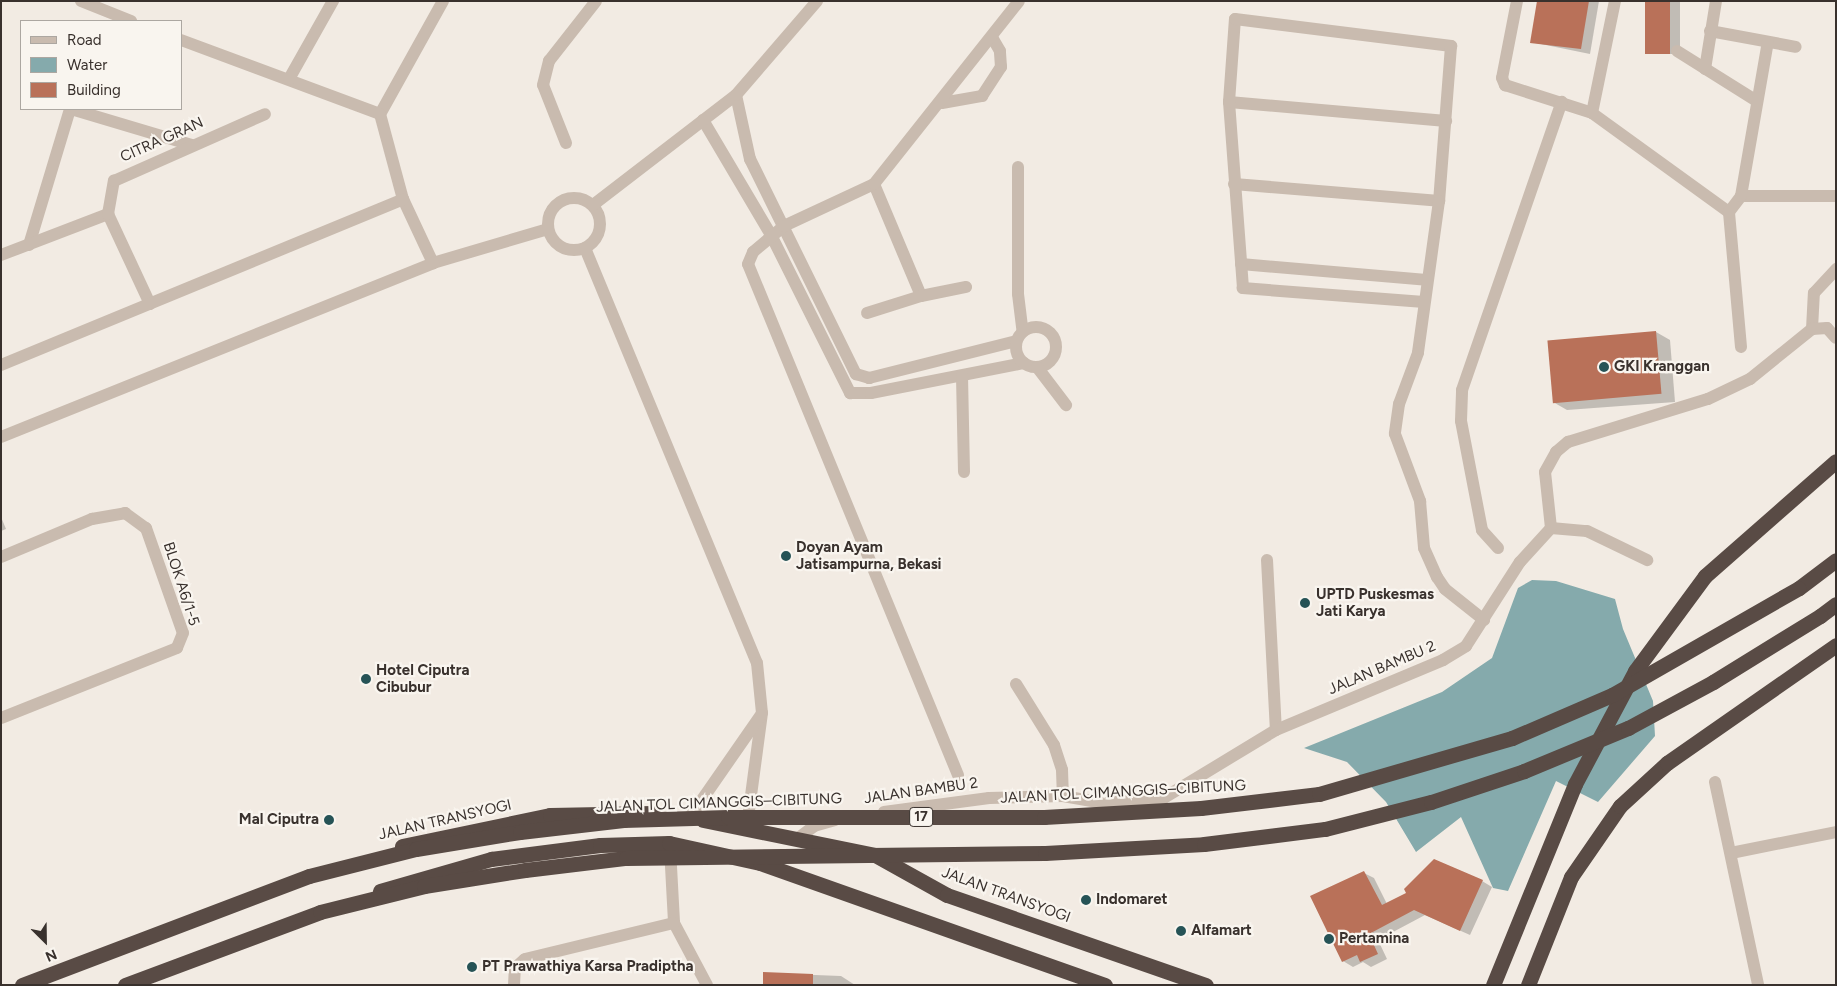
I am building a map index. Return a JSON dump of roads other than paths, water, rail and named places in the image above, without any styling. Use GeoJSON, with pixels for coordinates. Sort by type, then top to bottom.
{"type":"FeatureCollection","features":[{"type":"Feature","properties":{"kind":"highway"},"geometry":{"type":"LineString","coordinates":[[1493,985],[1514,928],[1607,719],[1662,631],[1705,576],[1836,461]]}},
{"type":"Feature","properties":{"kind":"highway","name":"JALAN TOL CIMANGGIS–CIBITUNG"},"geometry":{"type":"LineString","coordinates":[[22,985],[309,876],[416,848],[520,832],[623,820],[728,817],[1044,817],[1201,808],[1318,794],[1512,738],[1612,695],[1799,588],[1836,560]]}},
{"type":"Feature","properties":{"kind":"highway"},"geometry":{"type":"LineString","coordinates":[[125,985],[320,912],[424,886],[525,870],[626,858],[1045,853],[1204,844],[1325,829],[1431,802],[1524,771],[1628,728],[1820,616],[1836,604]]}},
{"type":"Feature","properties":{"kind":"highway"},"geometry":{"type":"LineString","coordinates":[[1528,985],[1571,877],[1591,844],[1620,806],[1667,763],[1836,645]]}},
{"type":"Feature","properties":{"kind":"highway","name":"JALAN TRANSYOGI"},"geometry":{"type":"LineString","coordinates":[[15,985],[160,929],[422,840],[485,825],[587,812],[690,818],[746,832],[797,839],[875,855],[947,895],[1206,985]]}},
{"type":"Feature","properties":{"kind":"highway"},"geometry":{"type":"LineString","coordinates":[[139,985],[432,874],[544,851],[669,844],[760,863],[1105,985]]}},
{"type":"Feature","properties":{"kind":"street"},"geometry":{"type":"LineString","coordinates":[[81,1],[128,20]]}},
{"type":"Feature","properties":{"kind":"street"},"geometry":{"type":"LineString","coordinates":[[289,79],[333,1]]}},
{"type":"Feature","properties":{"kind":"street"},"geometry":{"type":"LineString","coordinates":[[433,263],[403,199],[380,114],[443,1]]}},
{"type":"Feature","properties":{"kind":"street"},"geometry":{"type":"LineString","coordinates":[[566,143],[543,85],[549,61],[596,1]]}},
{"type":"Feature","properties":{"kind":"street"},"geometry":{"type":"LineString","coordinates":[[593,205],[736,95],[817,1]]}},
{"type":"Feature","properties":{"kind":"street"},"geometry":{"type":"LineString","coordinates":[[958,775],[750,275],[750,257],[771,235],[784,226],[874,184],[942,102],[1019,1]]}},
{"type":"Feature","properties":{"kind":"street"},"geometry":{"type":"LineString","coordinates":[[1517,1],[1502,82],[1592,113],[1729,212]]}},
{"type":"Feature","properties":{"kind":"street"},"geometry":{"type":"LineString","coordinates":[[1592,113],[1614,1]]}},
{"type":"Feature","properties":{"kind":"street"},"geometry":{"type":"LineString","coordinates":[[1705,69],[1716,1]]}},
{"type":"Feature","properties":{"kind":"street"},"geometry":{"type":"LineString","coordinates":[[1424,302],[1243,288],[1229,102],[1235,20],[1451,46],[1439,201],[1426,280],[1424,302],[1418,353],[1399,404],[1395,434],[1420,501],[1424,548],[1437,576],[1445,589],[1484,620]]}},
{"type":"Feature","properties":{"kind":"street"},"geometry":{"type":"LineString","coordinates":[[1710,31],[1796,47]]}},
{"type":"Feature","properties":{"kind":"street"},"geometry":{"type":"LineString","coordinates":[[942,102],[982,96],[1001,67],[1000,51],[992,37]]}},
{"type":"Feature","properties":{"kind":"street"},"geometry":{"type":"LineString","coordinates":[[182,40],[380,114]]}},
{"type":"Feature","properties":{"kind":"street"},"geometry":{"type":"LineString","coordinates":[[1741,347],[1729,212],[1741,196],[1755,100],[1768,42]]}},
{"type":"Feature","properties":{"kind":"street"},"geometry":{"type":"LineString","coordinates":[[1677,51],[1755,100]]}},
{"type":"Feature","properties":{"kind":"street"},"geometry":{"type":"LineString","coordinates":[[736,95],[750,159],[852,370],[860,376],[869,378],[1045,329],[1055,342],[1052,359],[1037,367]]}},
{"type":"Feature","properties":{"kind":"street"},"geometry":{"type":"LineString","coordinates":[[1229,102],[1446,121]]}},
{"type":"Feature","properties":{"kind":"street"},"geometry":{"type":"LineString","coordinates":[[1498,548],[1482,530],[1461,421],[1462,390],[1562,102]]}},
{"type":"Feature","properties":{"kind":"street"},"geometry":{"type":"LineString","coordinates":[[29,245],[71,110]]}},
{"type":"Feature","properties":{"kind":"street"},"geometry":{"type":"LineString","coordinates":[[74,110],[192,144]]}},
{"type":"Feature","properties":{"kind":"street","name":"CITRA GRAN"},"geometry":{"type":"LineString","coordinates":[[108,214],[114,181],[192,144],[265,114]]}},
{"type":"Feature","properties":{"kind":"street"},"geometry":{"type":"LineString","coordinates":[[703,120],[771,235],[850,393],[871,393],[1024,363],[1037,367],[1066,406]]}},
{"type":"Feature","properties":{"kind":"street"},"geometry":{"type":"LineString","coordinates":[[1018,167],[1018,294],[1020,336],[1016,354],[1024,363]]}},
{"type":"Feature","properties":{"kind":"street"},"geometry":{"type":"LineString","coordinates":[[874,184],[921,296]]}},
{"type":"Feature","properties":{"kind":"street"},"geometry":{"type":"LineString","coordinates":[[1234,184],[1439,201]]}},
{"type":"Feature","properties":{"kind":"street"},"geometry":{"type":"LineString","coordinates":[[1741,196],[1836,196]]}},
{"type":"Feature","properties":{"kind":"street"},"geometry":{"type":"LineString","coordinates":[[585,248],[562,247],[548,229],[550,215],[559,203],[577,198],[593,205]]}},
{"type":"Feature","properties":{"kind":"street"},"geometry":{"type":"LineString","coordinates":[[1,365],[403,199]]}},
{"type":"Feature","properties":{"kind":"street"},"geometry":{"type":"LineString","coordinates":[[585,248],[600,229],[593,205]]}},
{"type":"Feature","properties":{"kind":"street"},"geometry":{"type":"LineString","coordinates":[[1,255],[108,214],[150,304]]}},
{"type":"Feature","properties":{"kind":"street"},"geometry":{"type":"LineString","coordinates":[[1,437],[433,263],[548,229]]}},
{"type":"Feature","properties":{"kind":"street"},"geometry":{"type":"LineString","coordinates":[[585,248],[757,662],[762,713],[746,832]]}},
{"type":"Feature","properties":{"kind":"street"},"geometry":{"type":"LineString","coordinates":[[1241,264],[1426,280]]}},
{"type":"Feature","properties":{"kind":"street"},"geometry":{"type":"LineString","coordinates":[[1812,329],[1814,293],[1836,269]]}},
{"type":"Feature","properties":{"kind":"street"},"geometry":{"type":"LineString","coordinates":[[867,314],[921,296],[966,287]]}},
{"type":"Feature","properties":{"kind":"street"},"geometry":{"type":"LineString","coordinates":[[1646,560],[1587,531],[1550,528],[1545,472],[1556,452],[1568,442],[1708,400],[1750,379],[1812,329],[1827,328],[1836,338]]}},
{"type":"Feature","properties":{"kind":"street"},"geometry":{"type":"LineString","coordinates":[[962,376],[964,472]]}},
{"type":"Feature","properties":{"kind":"street","name":"BLOK A6/1-5"},"geometry":{"type":"LineString","coordinates":[[1,557],[92,519],[125,513],[146,528],[183,633],[177,648],[1,718]]}},
{"type":"Feature","properties":{"kind":"street","name":"JALAN BAMBU 2"},"geometry":{"type":"LineString","coordinates":[[797,839],[830,821],[920,806],[989,798],[1063,796],[1103,803],[1162,799],[1276,730],[1443,660],[1466,646],[1520,562],[1550,528]]}},
{"type":"Feature","properties":{"kind":"street"},"geometry":{"type":"LineString","coordinates":[[1267,560],[1276,730]]}},
{"type":"Feature","properties":{"kind":"street"},"geometry":{"type":"LineString","coordinates":[[1016,684],[1054,745],[1062,770],[1063,796]]}},
{"type":"Feature","properties":{"kind":"street"},"geometry":{"type":"LineString","coordinates":[[690,818],[762,713]]}},
{"type":"Feature","properties":{"kind":"street"},"geometry":{"type":"LineString","coordinates":[[1715,782],[1758,985]]}},
{"type":"Feature","properties":{"kind":"street"},"geometry":{"type":"LineString","coordinates":[[1731,853],[1836,832]]}},
{"type":"Feature","properties":{"kind":"street"},"geometry":{"type":"LineString","coordinates":[[669,844],[674,923],[707,985]]}},
{"type":"Feature","properties":{"kind":"street"},"geometry":{"type":"LineString","coordinates":[[514,985],[515,968],[525,959],[674,923]]}},
{"type":"Feature","properties":{"kind":"water"},"geometry":{"type":"Polygon","coordinates":[[[1532,580],[1556,581],[1615,599],[1623,629],[1653,701],[1655,736],[1598,802],[1556,781],[1508,891],[1493,888],[1461,817],[1416,852],[1386,802],[1347,762],[1304,748],[1442,692],[1492,658],[1518,588],[1532,580]]]}},
{"type":"Feature","properties":{"kind":"place","name":"GKI Kranggan"},"geometry":{"type":"Point","coordinates":[1604,367]}},
{"type":"Feature","properties":{"kind":"place","name":"Doyan Ayam Jatisampurna, Bekasi"},"geometry":{"type":"Point","coordinates":[786,556]}},
{"type":"Feature","properties":{"kind":"place","name":"UPTD Puskesmas Jati Karya"},"geometry":{"type":"Point","coordinates":[1305,603]}},
{"type":"Feature","properties":{"kind":"place","name":"Hotel Ciputra Cibubur"},"geometry":{"type":"Point","coordinates":[366,679]}},
{"type":"Feature","properties":{"kind":"place","name":"Mal Ciputra"},"geometry":{"type":"Point","coordinates":[329,820]}},
{"type":"Feature","properties":{"kind":"place","name":"Indomaret"},"geometry":{"type":"Point","coordinates":[1086,900]}},
{"type":"Feature","properties":{"kind":"place","name":"Alfamart"},"geometry":{"type":"Point","coordinates":[1181,931]}},
{"type":"Feature","properties":{"kind":"place","name":"Pertamina"},"geometry":{"type":"Point","coordinates":[1329,939]}},
{"type":"Feature","properties":{"kind":"place","name":"PT Prawathiya Karsa Pradiptha"},"geometry":{"type":"Point","coordinates":[472,967]}}]}
